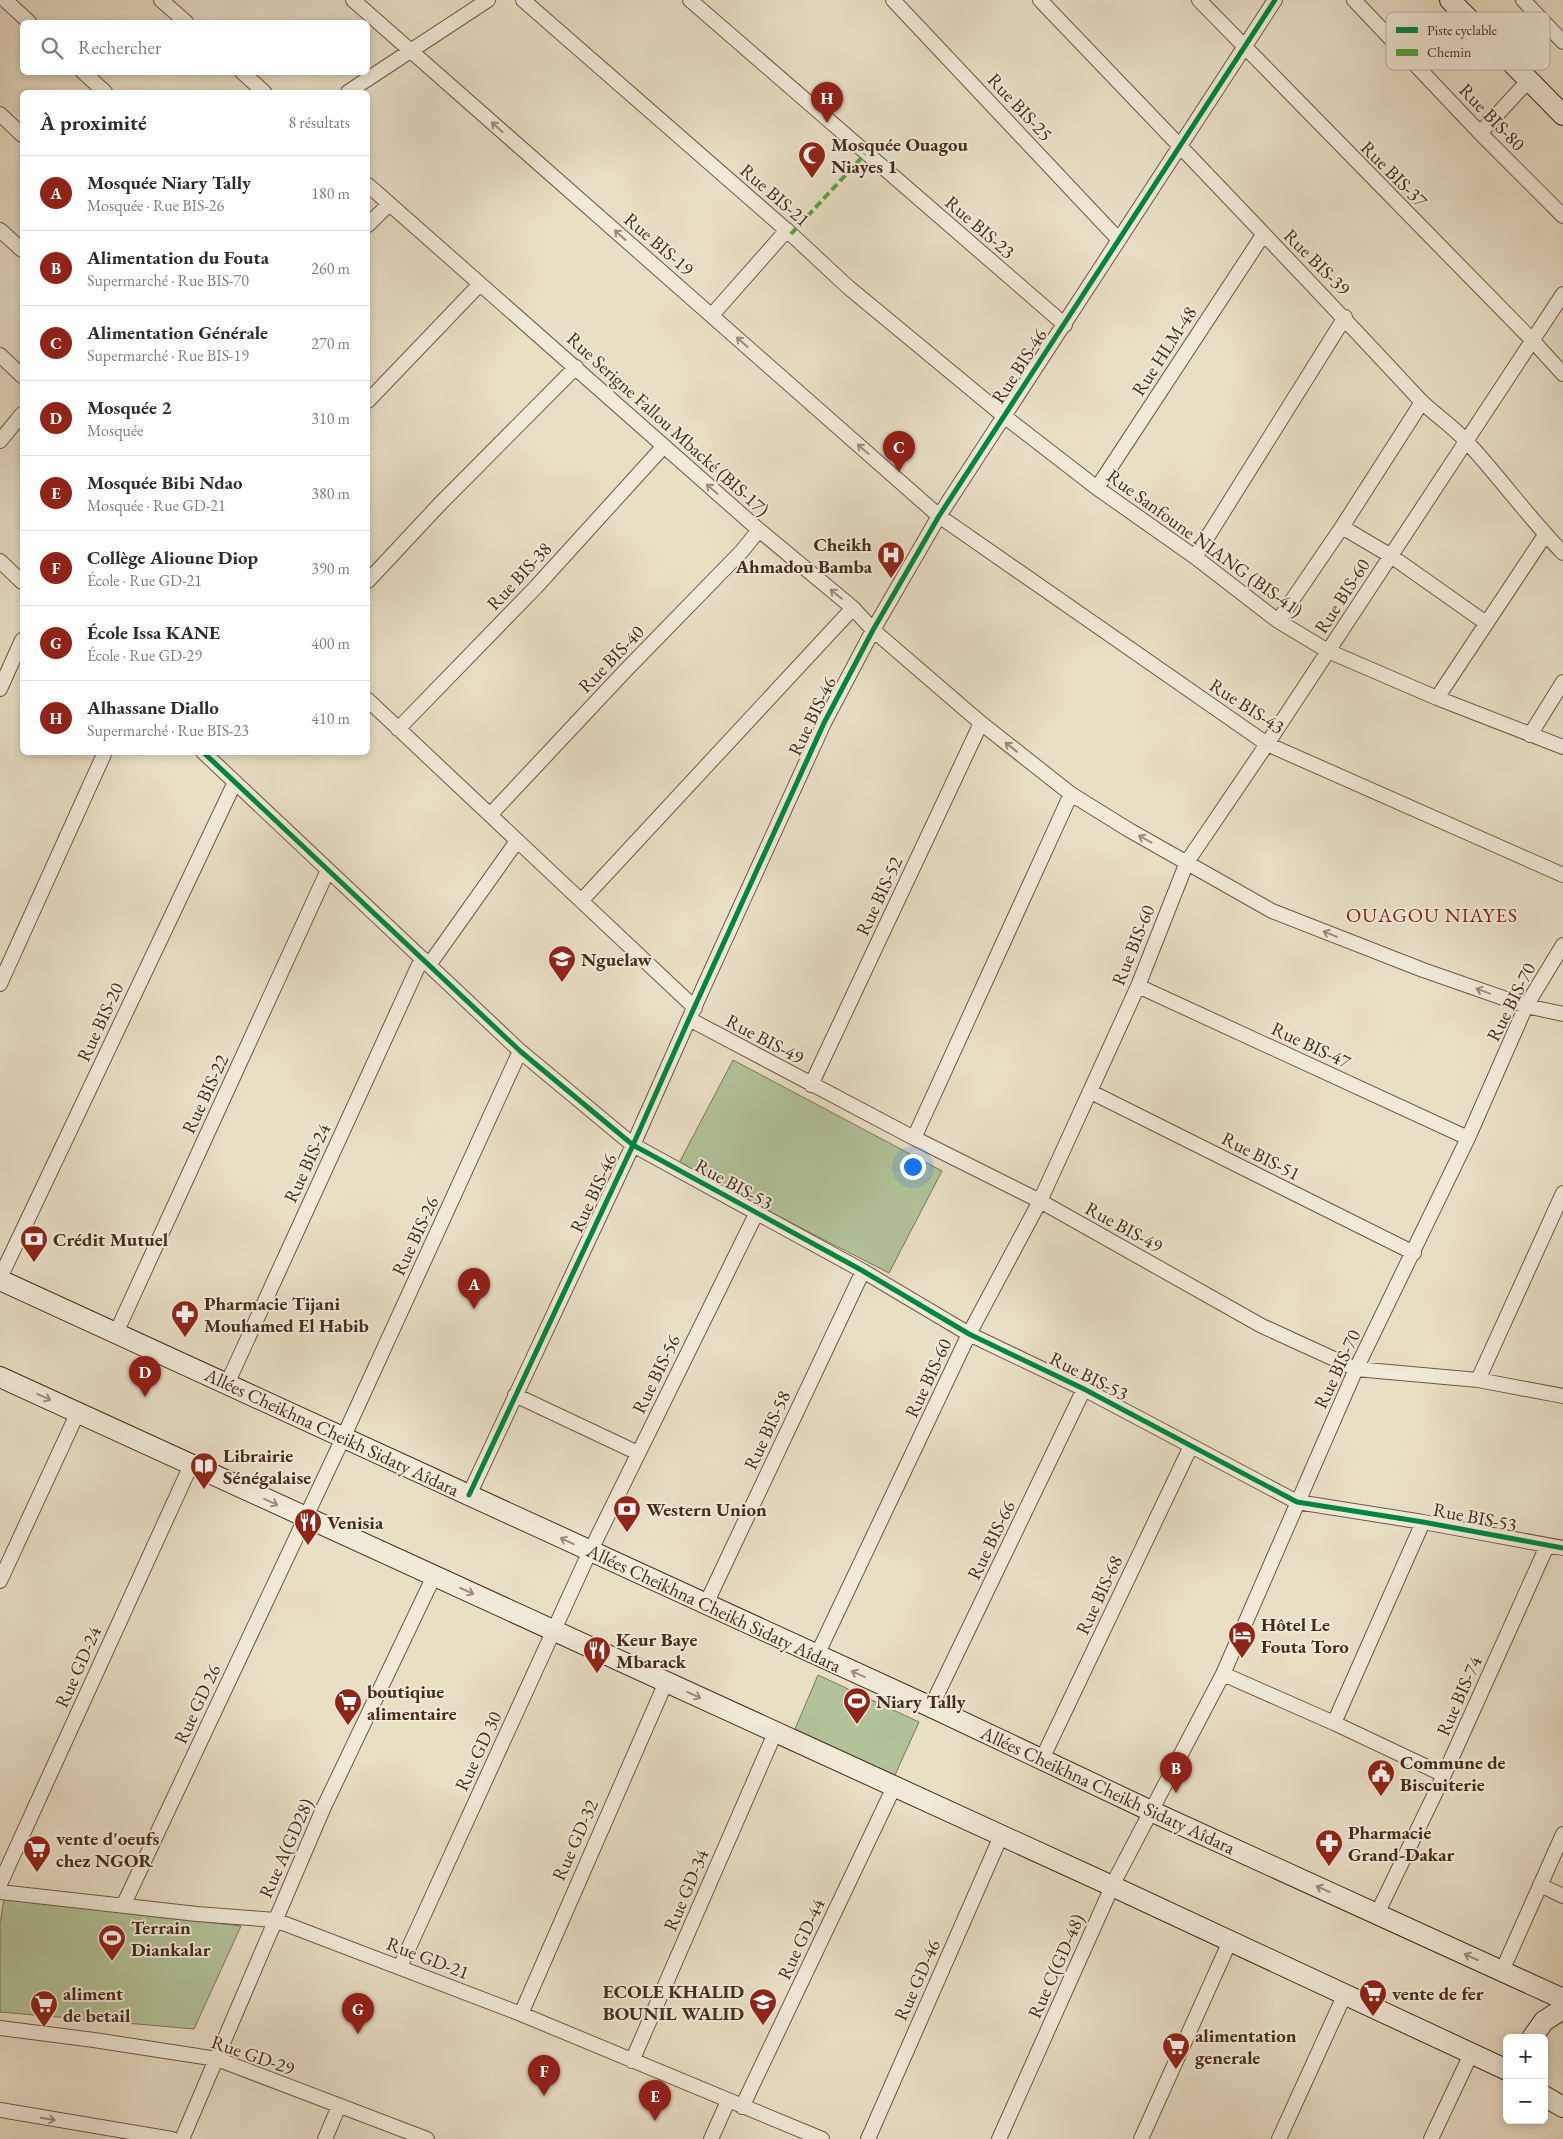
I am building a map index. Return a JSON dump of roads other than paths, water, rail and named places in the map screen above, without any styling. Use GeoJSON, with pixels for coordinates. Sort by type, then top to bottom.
{"type":"FeatureCollection","features":[{"type":"Feature","properties":{"kind":"main road"},"geometry":{"type":"LineString","coordinates":[[1450,0],[1462,12]]}},
{"type":"Feature","properties":{"kind":"main road"},"geometry":{"type":"LineString","coordinates":[[1519,70],[1563,115]]}},
{"type":"Feature","properties":{"kind":"main road","name":"Allées Cheikhna Cheikh Sidaty Aîdara"},"geometry":{"type":"LineString","coordinates":[[0,1279],[227,1384],[340,1445],[468,1495],[587,1557],[706,1604],[931,1707],[1042,1760],[1150,1817],[1377,1914],[1563,2000]]}},
{"type":"Feature","properties":{"kind":"main road"},"geometry":{"type":"LineString","coordinates":[[0,1377],[191,1465],[308,1511],[434,1576],[556,1626],[666,1682],[775,1733],[1000,1836],[1114,1883],[1230,1942],[1503,2068]]}},
{"type":"Feature","properties":{"kind":"main road"},"geometry":{"type":"LineString","coordinates":[[1535,2034],[1544,2021],[1563,2009]]}},
{"type":"Feature","properties":{"kind":"main road"},"geometry":{"type":"LineString","coordinates":[[1548,2099],[1563,2108]]}},
{"type":"Feature","properties":{"kind":"street"},"geometry":{"type":"LineString","coordinates":[[5,0],[27,20]]}},
{"type":"Feature","properties":{"kind":"street"},"geometry":{"type":"LineString","coordinates":[[161,0],[184,20]]}},
{"type":"Feature","properties":{"kind":"street","name":"Rue BIS-19"},"geometry":{"type":"LineString","coordinates":[[353,0],[939,516]]}},
{"type":"Feature","properties":{"kind":"street"},"geometry":{"type":"LineString","coordinates":[[351,90],[488,0]]}},
{"type":"Feature","properties":{"kind":"street","name":"Rue BIS-21"},"geometry":{"type":"LineString","coordinates":[[523,0],[787,230],[848,286],[1004,416]]}},
{"type":"Feature","properties":{"kind":"street","name":"Rue BIS-23"},"geometry":{"type":"LineString","coordinates":[[690,0],[1064,325]]}},
{"type":"Feature","properties":{"kind":"street","name":"Rue BIS-25"},"geometry":{"type":"LineString","coordinates":[[893,0],[1119,240]]}},
{"type":"Feature","properties":{"kind":"street","name":"Rue BIS-39"},"geometry":{"type":"LineString","coordinates":[[1040,0],[1264,235],[1345,317],[1422,402],[1467,442],[1563,553]]}},
{"type":"Feature","properties":{"kind":"street","name":"Rue BIS-37"},"geometry":{"type":"LineString","coordinates":[[1199,0],[1533,341],[1563,374]]}},
{"type":"Feature","properties":{"kind":"street","name":"Rue BIS-46"},"geometry":{"type":"LineString","coordinates":[[468,1495],[633,1145],[824,723],[873,630],[939,516],[1274,0]]}},
{"type":"Feature","properties":{"kind":"street","name":"Rue BIS-80"},"geometry":{"type":"LineString","coordinates":[[1354,0],[1386,34]]}},
{"type":"Feature","properties":{"kind":"street"},"geometry":{"type":"LineString","coordinates":[[1524,0],[1535,12]]}},
{"type":"Feature","properties":{"kind":"street"},"geometry":{"type":"LineString","coordinates":[[1550,28],[1563,42]]}},
{"type":"Feature","properties":{"kind":"street","name":"Rue BIS-80"},"geometry":{"type":"LineString","coordinates":[[1420,70],[1563,216]]}},
{"type":"Feature","properties":{"kind":"street"},"geometry":{"type":"LineString","coordinates":[[86,75],[103,90]]}},
{"type":"Feature","properties":{"kind":"street"},"geometry":{"type":"LineString","coordinates":[[245,75],[262,90]]}},
{"type":"Feature","properties":{"kind":"street"},"geometry":{"type":"LineString","coordinates":[[1480,133],[1529,80]]}},
{"type":"Feature","properties":{"kind":"street"},"geometry":{"type":"LineString","coordinates":[[0,114],[20,133]]}},
{"type":"Feature","properties":{"kind":"street","name":"Rue Serigne Fallou Mbacké (BIS-17)"},"geometry":{"type":"LineString","coordinates":[[370,187],[759,530],[853,608],[873,630],[981,724],[1071,794],[1129,830],[1272,911],[1381,954],[1526,1006],[1563,1014]]}},
{"type":"Feature","properties":{"kind":"street"},"geometry":{"type":"LineString","coordinates":[[370,224],[389,204]]}},
{"type":"Feature","properties":{"kind":"street"},"geometry":{"type":"LineString","coordinates":[[0,230],[20,248]]}},
{"type":"Feature","properties":{"kind":"street"},"geometry":{"type":"LineString","coordinates":[[712,316],[787,230]]}},
{"type":"Feature","properties":{"kind":"street","name":"Rue HLM-48"},"geometry":{"type":"LineString","coordinates":[[1097,488],[1264,235]]}},
{"type":"Feature","properties":{"kind":"street"},"geometry":{"type":"LineString","coordinates":[[370,399],[480,284]]}},
{"type":"Feature","properties":{"kind":"street","name":"Rue BIS-60"},"geometry":{"type":"LineString","coordinates":[[817,1655],[969,1334],[1040,1201],[1091,1092],[1138,986],[1188,862],[1563,294]]}},
{"type":"Feature","properties":{"kind":"street"},"geometry":{"type":"LineString","coordinates":[[1195,557],[1345,317]]}},
{"type":"Feature","properties":{"kind":"street"},"geometry":{"type":"LineString","coordinates":[[0,355],[20,374]]}},
{"type":"Feature","properties":{"kind":"street"},"geometry":{"type":"LineString","coordinates":[[370,579],[438,506],[576,368]]}},
{"type":"Feature","properties":{"kind":"street"},"geometry":{"type":"LineString","coordinates":[[1278,621],[1342,527],[1422,402]]}},
{"type":"Feature","properties":{"kind":"street"},"geometry":{"type":"LineString","coordinates":[[0,441],[20,416]]}},
{"type":"Feature","properties":{"kind":"street","name":"Rue Sanfoune NIANG (BIS-41)"},"geometry":{"type":"LineString","coordinates":[[1004,416],[1097,488],[1195,557],[1278,621],[1328,651],[1437,698],[1563,747]]}},
{"type":"Feature","properties":{"kind":"street","name":"Rue BIS-38"},"geometry":{"type":"LineString","coordinates":[[398,729],[536,587],[664,446]]}},
{"type":"Feature","properties":{"kind":"street","name":"Rue BIS-43"},"geometry":{"type":"LineString","coordinates":[[939,516],[1267,744],[1563,875]]}},
{"type":"Feature","properties":{"kind":"street"},"geometry":{"type":"LineString","coordinates":[[1342,527],[1391,556],[1486,623]]}},
{"type":"Feature","properties":{"kind":"street","name":"Rue BIS-40"},"geometry":{"type":"LineString","coordinates":[[490,815],[626,670],[742,551],[759,530]]}},
{"type":"Feature","properties":{"kind":"street"},"geometry":{"type":"LineString","coordinates":[[1437,698],[1545,534]]}},
{"type":"Feature","properties":{"kind":"street"},"geometry":{"type":"LineString","coordinates":[[0,561],[20,580]]}},
{"type":"Feature","properties":{"kind":"street"},"geometry":{"type":"LineString","coordinates":[[582,900],[853,608]]}},
{"type":"Feature","properties":{"kind":"street"},"geometry":{"type":"LineString","coordinates":[[0,689],[20,644]]}},
{"type":"Feature","properties":{"kind":"street"},"geometry":{"type":"LineString","coordinates":[[1530,735],[1563,682]]}},
{"type":"Feature","properties":{"kind":"street","name":"Rue BIS-49"},"geometry":{"type":"LineString","coordinates":[[370,702],[582,900],[692,1014],[811,1085],[1040,1201],[1262,1326],[1356,1369],[1478,1380],[1563,1396]]}},
{"type":"Feature","properties":{"kind":"street","name":"Rue BIS-52"},"geometry":{"type":"LineString","coordinates":[[811,1085],[981,724]]}},
{"type":"Feature","properties":{"kind":"street"},"geometry":{"type":"LineString","coordinates":[[0,984],[104,755]]}},
{"type":"Feature","properties":{"kind":"street","name":"Rue BIS-53"},"geometry":{"type":"LineString","coordinates":[[206,755],[520,1050],[633,1145],[863,1271],[969,1334],[1084,1389],[1297,1502],[1423,1522],[1563,1548]]}},
{"type":"Feature","properties":{"kind":"street","name":"Rue BIS-20"},"geometry":{"type":"LineString","coordinates":[[0,1279],[235,782]]}},
{"type":"Feature","properties":{"kind":"street"},"geometry":{"type":"LineString","coordinates":[[914,1138],[1071,794]]}},
{"type":"Feature","properties":{"kind":"street","name":"Rue BIS-24"},"geometry":{"type":"LineString","coordinates":[[227,1384],[425,962],[518,841]]}},
{"type":"Feature","properties":{"kind":"street","name":"Rue BIS-22"},"geometry":{"type":"LineString","coordinates":[[116,1333],[328,870]]}},
{"type":"Feature","properties":{"kind":"street","name":"Rue BIS-70"},"geometry":{"type":"LineString","coordinates":[[1150,1817],[1223,1674],[1356,1369],[1414,1254],[1526,1006],[1563,945]]}},
{"type":"Feature","properties":{"kind":"street","name":"Rue BIS-47"},"geometry":{"type":"LineString","coordinates":[[1138,986],[1468,1138]]}},
{"type":"Feature","properties":{"kind":"street","name":"Rue BIS-26"},"geometry":{"type":"LineString","coordinates":[[308,1511],[520,1050]]}},
{"type":"Feature","properties":{"kind":"street","name":"Rue BIS-51"},"geometry":{"type":"LineString","coordinates":[[1091,1092],[1414,1254]]}},
{"type":"Feature","properties":{"kind":"street"},"geometry":{"type":"LineString","coordinates":[[1478,1380],[1563,1193]]}},
{"type":"Feature","properties":{"kind":"street","name":"Rue BIS-56"},"geometry":{"type":"LineString","coordinates":[[587,1557],[756,1214]]}},
{"type":"Feature","properties":{"kind":"street","name":"Rue BIS-58"},"geometry":{"type":"LineString","coordinates":[[706,1604],[863,1271]]}},
{"type":"Feature","properties":{"kind":"street","name":"Rue BIS-66"},"geometry":{"type":"LineString","coordinates":[[931,1707],[1084,1389]]}},
{"type":"Feature","properties":{"kind":"street"},"geometry":{"type":"LineString","coordinates":[[515,1395],[638,1453]]}},
{"type":"Feature","properties":{"kind":"street"},"geometry":{"type":"LineString","coordinates":[[0,1582],[78,1412]]}},
{"type":"Feature","properties":{"kind":"street","name":"Rue BIS-68"},"geometry":{"type":"LineString","coordinates":[[1042,1760],[1191,1446]]}},
{"type":"Feature","properties":{"kind":"street","name":"Rue GD-24"},"geometry":{"type":"LineString","coordinates":[[0,1884],[191,1465]]}},
{"type":"Feature","properties":{"kind":"street","name":"Rue GD 26"},"geometry":{"type":"LineString","coordinates":[[123,1906],[308,1511]]}},
{"type":"Feature","properties":{"kind":"street"},"geometry":{"type":"LineString","coordinates":[[1334,1723],[1423,1522]]}},
{"type":"Feature","properties":{"kind":"street","name":"Rue BIS-74"},"geometry":{"type":"LineString","coordinates":[[1377,1914],[1444,1775],[1548,1546]]}},
{"type":"Feature","properties":{"kind":"street","name":"Rue GD 30"},"geometry":{"type":"LineString","coordinates":[[400,1967],[587,1557]]}},
{"type":"Feature","properties":{"kind":"street","name":"Rue A(GD28)"},"geometry":{"type":"LineString","coordinates":[[182,2139],[323,1809],[434,1576]]}},
{"type":"Feature","properties":{"kind":"street"},"geometry":{"type":"LineString","coordinates":[[1223,1674],[1334,1723],[1444,1775]]}},
{"type":"Feature","properties":{"kind":"street","name":"Rue GD-32"},"geometry":{"type":"LineString","coordinates":[[520,2014],[666,1682]]}},
{"type":"Feature","properties":{"kind":"street","name":"Rue GD-34"},"geometry":{"type":"LineString","coordinates":[[632,2061],[775,1733]]}},
{"type":"Feature","properties":{"kind":"street","name":"Rue GD-44"},"geometry":{"type":"LineString","coordinates":[[742,2107],[894,1787]]}},
{"type":"Feature","properties":{"kind":"street","name":"Rue C(GD-48)"},"geometry":{"type":"LineString","coordinates":[[999,2139],[1114,1883],[1150,1817]]}},
{"type":"Feature","properties":{"kind":"street"},"geometry":{"type":"LineString","coordinates":[[1502,1971],[1563,1834]]}},
{"type":"Feature","properties":{"kind":"street","name":"Rue GD-46"},"geometry":{"type":"LineString","coordinates":[[868,2139],[1000,1836]]}},
{"type":"Feature","properties":{"kind":"street"},"geometry":{"type":"LineString","coordinates":[[1540,1885],[1563,1896]]}},
{"type":"Feature","properties":{"kind":"street","name":"Rue GD-21"},"geometry":{"type":"LineString","coordinates":[[0,1892],[275,1920],[520,2014],[822,2139]]}},
{"type":"Feature","properties":{"kind":"street"},"geometry":{"type":"LineString","coordinates":[[1141,2139],[1230,1942]]}},
{"type":"Feature","properties":{"kind":"street"},"geometry":{"type":"LineString","coordinates":[[1279,2139],[1345,1994]]}},
{"type":"Feature","properties":{"kind":"street","name":"Rue GD-29"},"geometry":{"type":"LineString","coordinates":[[0,2028],[216,2059],[427,2139]]}},
{"type":"Feature","properties":{"kind":"street"},"geometry":{"type":"LineString","coordinates":[[1431,2139],[1471,2054]]}},
{"type":"Feature","properties":{"kind":"street"},"geometry":{"type":"LineString","coordinates":[[711,2139],[728,2101]]}},
{"type":"Feature","properties":{"kind":"street"},"geometry":{"type":"LineString","coordinates":[[325,2139],[339,2106]]}},
{"type":"Feature","properties":{"kind":"street"},"geometry":{"type":"LineString","coordinates":[[0,2110],[172,2139]]}},
{"type":"Feature","properties":{"kind":"place","name":"Alhassane Diallo"},"geometry":{"type":"Point","coordinates":[827,123]}},
{"type":"Feature","properties":{"kind":"place","name":"Mosquée Ouagou Niayes 1"},"geometry":{"type":"Point","coordinates":[812,179]}},
{"type":"Feature","properties":{"kind":"place","name":"Alimentation Générale"},"geometry":{"type":"Point","coordinates":[899,472]}},
{"type":"Feature","properties":{"kind":"place","name":"Cheikh Ahmadou Bamba"},"geometry":{"type":"Point","coordinates":[891,579]}},
{"type":"Feature","properties":{"kind":"place","name":"Nguelaw"},"geometry":{"type":"Point","coordinates":[562,983]}},
{"type":"Feature","properties":{"kind":"place","name":"Crédit Mutuel"},"geometry":{"type":"Point","coordinates":[34,1263]}},
{"type":"Feature","properties":{"kind":"place","name":"Mosquée Niary Tally"},"geometry":{"type":"Point","coordinates":[474,1309]}},
{"type":"Feature","properties":{"kind":"place","name":"Pharmacie Tijani Mouhamed El Habib"},"geometry":{"type":"Point","coordinates":[185,1338]}},
{"type":"Feature","properties":{"kind":"place","name":"Mosquée 2"},"geometry":{"type":"Point","coordinates":[145,1397]}},
{"type":"Feature","properties":{"kind":"place","name":"Librairie Sénégalaise"},"geometry":{"type":"Point","coordinates":[204,1490]}},
{"type":"Feature","properties":{"kind":"place","name":"Western Union"},"geometry":{"type":"Point","coordinates":[627,1533]}},
{"type":"Feature","properties":{"kind":"place","name":"Venisia"},"geometry":{"type":"Point","coordinates":[308,1546]}},
{"type":"Feature","properties":{"kind":"place","name":"Hôtel Le Fouta Toro"},"geometry":{"type":"Point","coordinates":[1242,1659]}},
{"type":"Feature","properties":{"kind":"place","name":"Keur Baye Mbarack"},"geometry":{"type":"Point","coordinates":[597,1674]}},
{"type":"Feature","properties":{"kind":"place","name":"Niary Tally"},"geometry":{"type":"Point","coordinates":[857,1725]}},
{"type":"Feature","properties":{"kind":"place","name":"boutiqiue alimentaire"},"geometry":{"type":"Point","coordinates":[348,1726]}},
{"type":"Feature","properties":{"kind":"place","name":"Alimentation du Fouta"},"geometry":{"type":"Point","coordinates":[1176,1793]}},
{"type":"Feature","properties":{"kind":"place","name":"Commune de Biscuiterie"},"geometry":{"type":"Point","coordinates":[1381,1797]}},
{"type":"Feature","properties":{"kind":"place","name":"Pharmacie Grand-Dakar"},"geometry":{"type":"Point","coordinates":[1329,1867]}},
{"type":"Feature","properties":{"kind":"place","name":"vente d'oeufs chez NGOR"},"geometry":{"type":"Point","coordinates":[37,1873]}},
{"type":"Feature","properties":{"kind":"place","name":"Terrain Diankalar"},"geometry":{"type":"Point","coordinates":[112,1962]}},
{"type":"Feature","properties":{"kind":"place","name":"vente de fer"},"geometry":{"type":"Point","coordinates":[1373,2017]}},
{"type":"Feature","properties":{"kind":"place","name":"ECOLE KHALID BOUNIL WALID"},"geometry":{"type":"Point","coordinates":[763,2026]}},
{"type":"Feature","properties":{"kind":"place","name":"aliment de betail"},"geometry":{"type":"Point","coordinates":[44,2028]}},
{"type":"Feature","properties":{"kind":"place","name":"École Issa KANE"},"geometry":{"type":"Point","coordinates":[358,2034]}},
{"type":"Feature","properties":{"kind":"place","name":"alimentation generale"},"geometry":{"type":"Point","coordinates":[1176,2070]}},
{"type":"Feature","properties":{"kind":"place","name":"Collège Alioune Diop"},"geometry":{"type":"Point","coordinates":[544,2096]}},
{"type":"Feature","properties":{"kind":"place","name":"Mosquée Bibi Ndao"},"geometry":{"type":"Point","coordinates":[655,2121]}},
{"type":"Feature","properties":{"kind":"district","name":"OUAGOU NIAYES"},"geometry":{"type":"Point","coordinates":[1432,915]}}]}
